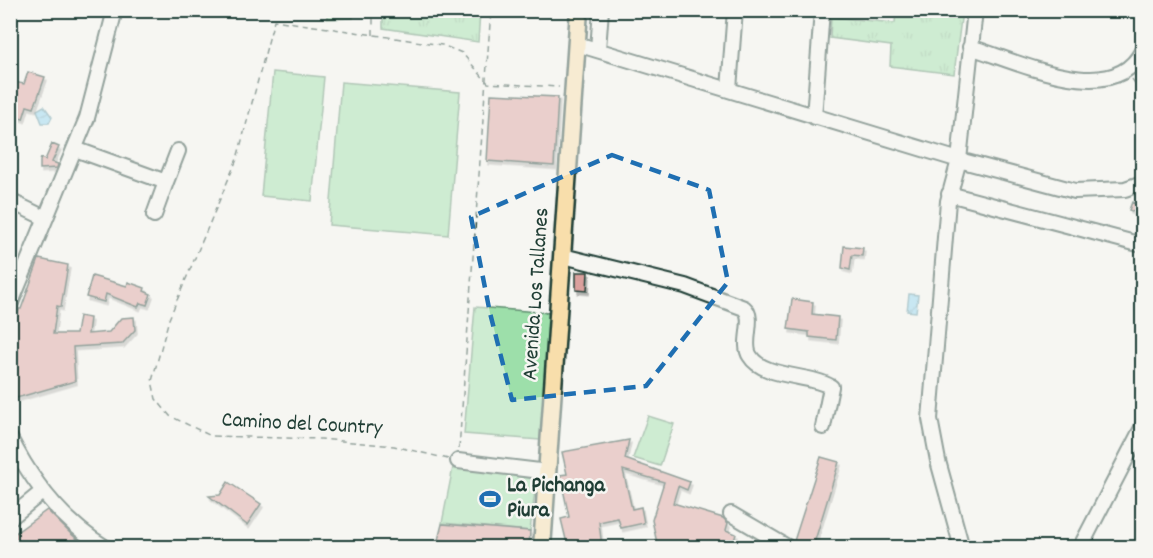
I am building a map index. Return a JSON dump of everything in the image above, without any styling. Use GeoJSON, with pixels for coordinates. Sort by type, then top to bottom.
{"type":"FeatureCollection","features":[{"type":"Feature","properties":{"kind":"main road","name":"Avenida Los Tallanes"},"geometry":{"type":"LineString","coordinates":[[543,548],[579,10]]}},
{"type":"Feature","properties":{"kind":"street"},"geometry":{"type":"LineString","coordinates":[[10,305],[75,149],[99,78],[115,10]]}},
{"type":"Feature","properties":{"kind":"street"},"geometry":{"type":"LineString","coordinates":[[598,50],[601,10]]}},
{"type":"Feature","properties":{"kind":"street"},"geometry":{"type":"LineString","coordinates":[[729,89],[735,10]]}},
{"type":"Feature","properties":{"kind":"street"},"geometry":{"type":"LineString","coordinates":[[814,117],[822,10]]}},
{"type":"Feature","properties":{"kind":"street"},"geometry":{"type":"LineString","coordinates":[[962,548],[938,461],[930,419],[949,194],[958,160],[975,10]]}},
{"type":"Feature","properties":{"kind":"street"},"geometry":{"type":"LineString","coordinates":[[577,45],[958,160],[1075,191],[1125,189],[1143,183]]}},
{"type":"Feature","properties":{"kind":"street"},"geometry":{"type":"LineString","coordinates":[[970,47],[1078,80],[1103,80],[1125,71],[1138,61],[1143,51]]}},
{"type":"Feature","properties":{"kind":"street"},"geometry":{"type":"LineString","coordinates":[[75,149],[166,182]]}},
{"type":"Feature","properties":{"kind":"street"},"geometry":{"type":"LineString","coordinates":[[154,214],[178,151]]}},
{"type":"Feature","properties":{"kind":"street"},"geometry":{"type":"LineString","coordinates":[[949,194],[1143,245]]}},
{"type":"Feature","properties":{"kind":"street"},"geometry":{"type":"LineString","coordinates":[[10,201],[45,218]]}},
{"type":"Feature","properties":{"kind":"street"},"geometry":{"type":"LineString","coordinates":[[562,256],[685,286],[744,308],[749,316],[747,351],[757,364],[831,387],[823,427]]}},
{"type":"Feature","properties":{"kind":"street"},"geometry":{"type":"LineString","coordinates":[[1080,548],[1143,428]]}},
{"type":"Feature","properties":{"kind":"street"},"geometry":{"type":"LineString","coordinates":[[10,438],[42,492],[77,527],[106,548]]}},
{"type":"Feature","properties":{"kind":"street"},"geometry":{"type":"LineString","coordinates":[[458,461],[548,472]]}},
{"type":"Feature","properties":{"kind":"street"},"geometry":{"type":"LineString","coordinates":[[10,518],[42,492]]}},
{"type":"Feature","properties":{"kind":"street"},"geometry":{"type":"LineString","coordinates":[[731,514],[789,548]]}},
{"type":"Feature","properties":{"kind":"street"},"geometry":{"type":"LineString","coordinates":[[762,548],[766,534]]}},
{"type":"Feature","properties":{"kind":"path"},"geometry":{"type":"LineString","coordinates":[[373,10],[373,36],[442,45],[462,53],[488,83],[574,88]]}},
{"type":"Feature","properties":{"kind":"path"},"geometry":{"type":"LineString","coordinates":[[458,461],[488,83],[491,10]]}},
{"type":"Feature","properties":{"kind":"path","name":"Camino del Country"},"geometry":{"type":"LineString","coordinates":[[373,36],[273,20],[237,159],[169,319],[152,381],[156,399],[170,416],[211,436],[321,439],[394,446],[458,461]]}},
{"type":"Feature","properties":{"kind":"path"},"geometry":{"type":"LineString","coordinates":[[1125,71],[1143,93]]}},
{"type":"Feature","properties":{"kind":"highlighted area"},"geometry":{"type":"Polygon","coordinates":[[[612,155],[709,190],[728,282],[646,386],[512,400],[490,313],[471,217],[612,155]]]}},
{"type":"Feature","properties":{"kind":"green space"},"geometry":{"type":"Polygon","coordinates":[[[327,11],[352,11],[353,18],[327,19],[327,11]]]}},
{"type":"Feature","properties":{"kind":"green space"},"geometry":{"type":"Polygon","coordinates":[[[383,11],[480,11],[478,42],[383,28],[383,11]]]}},
{"type":"Feature","properties":{"kind":"green space"},"geometry":{"type":"Polygon","coordinates":[[[896,11],[962,11],[954,74],[890,66],[891,46],[830,38],[831,17],[895,23],[896,11]]]}},
{"type":"Feature","properties":{"kind":"green space"},"geometry":{"type":"Polygon","coordinates":[[[273,72],[324,77],[312,201],[261,196],[273,72]]]}},
{"type":"Feature","properties":{"kind":"green space"},"geometry":{"type":"Polygon","coordinates":[[[341,82],[460,92],[448,235],[329,225],[341,82]]]}},
{"type":"Feature","properties":{"kind":"green space"},"geometry":{"type":"Polygon","coordinates":[[[475,307],[550,313],[540,440],[464,434],[475,307]]]}},
{"type":"Feature","properties":{"kind":"green space"},"geometry":{"type":"Polygon","coordinates":[[[648,416],[674,424],[660,466],[633,458],[648,416]]]}},
{"type":"Feature","properties":{"kind":"green space","name":"La Pichanga Piura"},"geometry":{"type":"Polygon","coordinates":[[[454,462],[537,474],[530,531],[442,523],[454,462]]]}},
{"type":"Feature","properties":{"kind":"water"},"geometry":{"type":"Polygon","coordinates":[[[44,106],[52,117],[49,123],[42,123],[37,110],[44,106]]]}},
{"type":"Feature","properties":{"kind":"water"},"geometry":{"type":"Polygon","coordinates":[[[909,294],[918,295],[916,312],[907,311],[909,294]]]}},
{"type":"Feature","properties":{"kind":"building"},"geometry":{"type":"Polygon","coordinates":[[[28,72],[45,77],[34,108],[27,106],[23,119],[10,114],[10,92],[14,82],[24,84],[28,72]]]}},
{"type":"Feature","properties":{"kind":"building"},"geometry":{"type":"Polygon","coordinates":[[[491,94],[558,97],[554,166],[487,161],[491,94]]]}},
{"type":"Feature","properties":{"kind":"building"},"geometry":{"type":"Polygon","coordinates":[[[52,144],[59,147],[52,162],[58,164],[57,168],[40,169],[41,158],[45,160],[52,144]]]}},
{"type":"Feature","properties":{"kind":"building"},"geometry":{"type":"Polygon","coordinates":[[[1132,202],[1142,206],[1140,214],[1129,210],[1132,202]]]}},
{"type":"Feature","properties":{"kind":"building"},"geometry":{"type":"Polygon","coordinates":[[[844,246],[863,248],[862,256],[852,255],[850,270],[842,268],[844,246]]]}},
{"type":"Feature","properties":{"kind":"building"},"geometry":{"type":"Polygon","coordinates":[[[39,259],[68,265],[61,307],[57,306],[53,334],[76,334],[79,316],[90,318],[88,334],[109,332],[121,318],[134,317],[135,330],[122,344],[73,347],[75,381],[13,399],[10,352],[19,309],[21,309],[39,259]]]}},
{"type":"Feature","properties":{"kind":"building"},"geometry":{"type":"Polygon","coordinates":[[[576,272],[588,272],[587,291],[576,290],[576,272]]]}},
{"type":"Feature","properties":{"kind":"building"},"geometry":{"type":"Polygon","coordinates":[[[92,276],[127,286],[128,282],[145,288],[144,291],[151,294],[147,305],[140,303],[138,307],[106,294],[104,302],[86,297],[92,276]]]}},
{"type":"Feature","properties":{"kind":"building"},"geometry":{"type":"Polygon","coordinates":[[[792,299],[813,302],[812,314],[838,317],[836,340],[809,337],[809,332],[788,329],[792,299]]]}},
{"type":"Feature","properties":{"kind":"building"},"geometry":{"type":"Polygon","coordinates":[[[629,440],[625,459],[690,482],[687,490],[678,486],[673,503],[723,518],[728,523],[726,530],[736,534],[732,548],[658,548],[652,520],[664,482],[623,470],[632,509],[641,507],[644,523],[621,528],[618,518],[599,522],[602,548],[568,548],[561,519],[569,517],[560,475],[567,474],[562,452],[629,440]]]}},
{"type":"Feature","properties":{"kind":"building"},"geometry":{"type":"Polygon","coordinates":[[[821,457],[839,462],[813,547],[794,541],[821,457]]]}},
{"type":"Feature","properties":{"kind":"building"},"geometry":{"type":"Polygon","coordinates":[[[228,482],[261,504],[247,525],[209,496],[220,495],[228,482]]]}},
{"type":"Feature","properties":{"kind":"building"},"geometry":{"type":"Polygon","coordinates":[[[47,510],[88,548],[10,548],[10,537],[47,510]]]}},
{"type":"Feature","properties":{"kind":"building"},"geometry":{"type":"Polygon","coordinates":[[[442,524],[530,531],[529,548],[488,548],[480,543],[438,540],[442,524]]]}},
{"type":"Feature","properties":{"kind":"place","name":"La Pichanga Piura"},"geometry":{"type":"Point","coordinates":[490,499]}}]}
